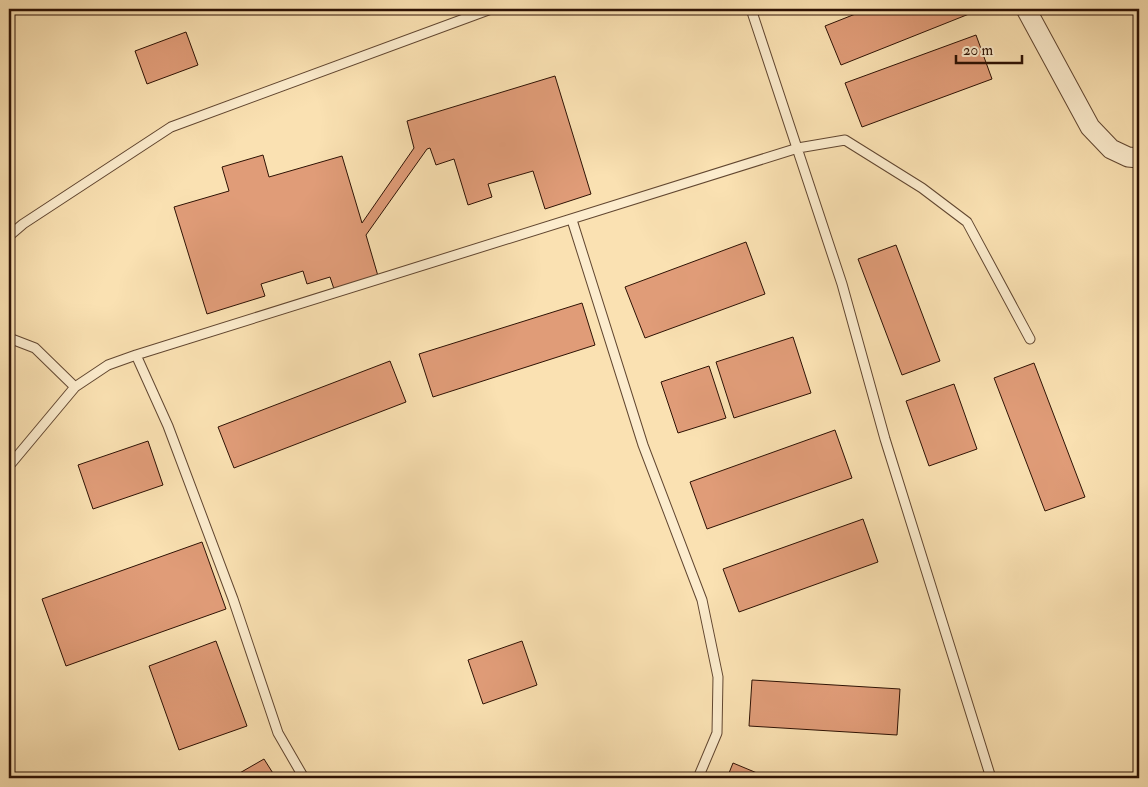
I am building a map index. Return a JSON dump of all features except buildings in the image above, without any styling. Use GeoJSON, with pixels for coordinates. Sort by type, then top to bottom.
{"type":"FeatureCollection","features":[{"type":"Feature","properties":{"kind":"street"},"geometry":{"type":"LineString","coordinates":[[1026,9],[1090,127],[1111,149],[1128,157],[1139,158]]}},
{"type":"Feature","properties":{"kind":"lane"},"geometry":{"type":"LineString","coordinates":[[9,236],[23,224],[171,128],[491,9]]}},
{"type":"Feature","properties":{"kind":"lane"},"geometry":{"type":"LineString","coordinates":[[751,9],[842,284],[885,439],[991,778]]}},
{"type":"Feature","properties":{"kind":"lane"},"geometry":{"type":"LineString","coordinates":[[9,466],[75,387],[108,366],[136,355],[798,148],[845,140],[922,188],[967,222],[1030,339]]}},
{"type":"Feature","properties":{"kind":"lane"},"geometry":{"type":"LineString","coordinates":[[572,220],[643,445],[702,600],[718,677],[717,733],[698,778]]}},
{"type":"Feature","properties":{"kind":"lane"},"geometry":{"type":"LineString","coordinates":[[9,338],[35,348],[75,387]]}},
{"type":"Feature","properties":{"kind":"lane"},"geometry":{"type":"LineString","coordinates":[[136,355],[168,426],[233,599],[278,733],[304,778]]}}]}
